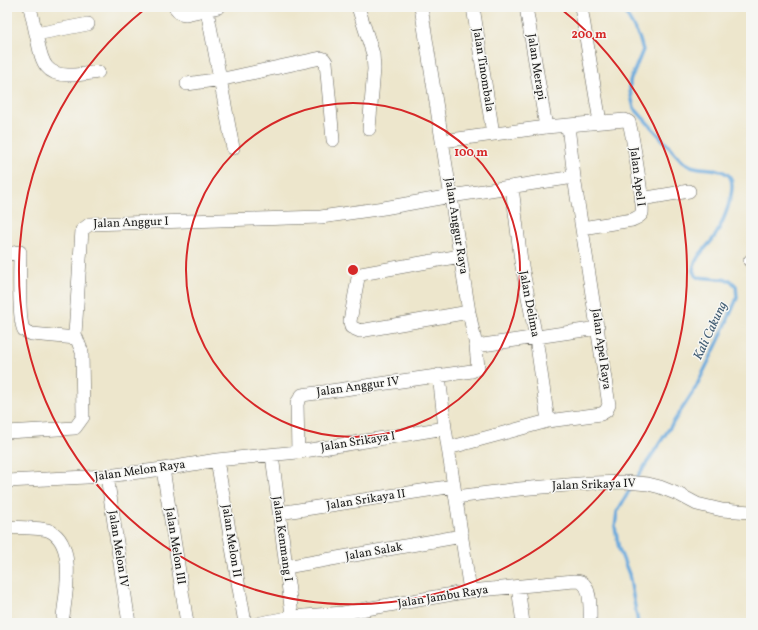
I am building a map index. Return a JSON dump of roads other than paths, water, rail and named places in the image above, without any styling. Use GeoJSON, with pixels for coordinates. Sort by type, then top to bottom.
{"type":"FeatureCollection","features":[{"type":"Feature","properties":{"kind":"street"},"geometry":{"type":"LineString","coordinates":[[30,7],[36,34],[47,68],[53,72],[66,75],[98,72]]}},
{"type":"Feature","properties":{"kind":"street"},"geometry":{"type":"LineString","coordinates":[[175,7],[180,13],[186,14],[213,8],[220,80],[233,148]]}},
{"type":"Feature","properties":{"kind":"street"},"geometry":{"type":"LineString","coordinates":[[358,7],[373,54],[374,69],[369,129]]}},
{"type":"Feature","properties":{"kind":"street","name":"Jalan Anggur Raya"},"geometry":{"type":"LineString","coordinates":[[421,7],[469,312],[476,346],[478,368],[472,371]]}},
{"type":"Feature","properties":{"kind":"street","name":"Jalan Tinombala"},"geometry":{"type":"LineString","coordinates":[[473,7],[493,134]]}},
{"type":"Feature","properties":{"kind":"street","name":"Jalan Merapi"},"geometry":{"type":"LineString","coordinates":[[526,7],[546,127]]}},
{"type":"Feature","properties":{"kind":"street"},"geometry":{"type":"LineString","coordinates":[[443,141],[546,127],[600,122],[581,7]]}},
{"type":"Feature","properties":{"kind":"street"},"geometry":{"type":"LineString","coordinates":[[36,34],[88,24]]}},
{"type":"Feature","properties":{"kind":"street"},"geometry":{"type":"LineString","coordinates":[[187,84],[220,80],[321,58],[324,59],[326,62],[334,140]]}},
{"type":"Feature","properties":{"kind":"street","name":"Jalan Apel I"},"geometry":{"type":"LineString","coordinates":[[582,228],[639,217],[642,213],[629,122],[624,120],[600,122]]}},
{"type":"Feature","properties":{"kind":"street","name":"Jalan Apel Raya"},"geometry":{"type":"LineString","coordinates":[[448,448],[548,421],[601,414],[606,411],[609,405],[574,177],[568,126]]}},
{"type":"Feature","properties":{"kind":"street","name":"Jalan Anggur I"},"geometry":{"type":"LineString","coordinates":[[7,432],[76,428],[83,417],[82,352],[74,334],[82,230],[90,224],[321,217],[574,177]]}},
{"type":"Feature","properties":{"kind":"street","name":"Jalan Delima"},"geometry":{"type":"LineString","coordinates":[[512,187],[521,261],[536,338],[548,421]]}},
{"type":"Feature","properties":{"kind":"street"},"geometry":{"type":"LineString","coordinates":[[641,199],[689,192]]}},
{"type":"Feature","properties":{"kind":"street"},"geometry":{"type":"LineString","coordinates":[[7,254],[20,252],[21,318],[23,329],[32,334],[76,338]]}},
{"type":"Feature","properties":{"kind":"street"},"geometry":{"type":"LineString","coordinates":[[460,256],[361,274],[358,278],[350,321],[351,327],[360,331],[469,312]]}},
{"type":"Feature","properties":{"kind":"street"},"geometry":{"type":"LineString","coordinates":[[476,346],[598,328]]}},
{"type":"Feature","properties":{"kind":"street","name":"Jalan Anggur IV"},"geometry":{"type":"LineString","coordinates":[[298,452],[297,403],[302,395],[472,371]]}},
{"type":"Feature","properties":{"kind":"street"},"geometry":{"type":"LineString","coordinates":[[439,375],[445,428],[470,591]]}},
{"type":"Feature","properties":{"kind":"street","name":"Jalan Srikaya I"},"geometry":{"type":"LineString","coordinates":[[272,455],[445,428]]}},
{"type":"Feature","properties":{"kind":"street","name":"Jalan Melon Raya"},"geometry":{"type":"LineString","coordinates":[[7,481],[107,476],[218,460],[272,455]]}},
{"type":"Feature","properties":{"kind":"street","name":"Jalan Kenmang I"},"geometry":{"type":"LineString","coordinates":[[272,455],[278,513],[293,620]]}},
{"type":"Feature","properties":{"kind":"street","name":"Jalan Melon II"},"geometry":{"type":"LineString","coordinates":[[218,460],[245,623]]}},
{"type":"Feature","properties":{"kind":"street","name":"Jalan Melon III"},"geometry":{"type":"LineString","coordinates":[[163,469],[187,623]]}},
{"type":"Feature","properties":{"kind":"street","name":"Jalan Melon IV"},"geometry":{"type":"LineString","coordinates":[[107,476],[129,623]]}},
{"type":"Feature","properties":{"kind":"street","name":"Jalan Srikaya IV"},"geometry":{"type":"LineString","coordinates":[[455,491],[519,489],[592,483],[626,482],[648,484],[660,487],[697,504],[722,510],[751,512]]}},
{"type":"Feature","properties":{"kind":"street","name":"Jalan Srikaya II"},"geometry":{"type":"LineString","coordinates":[[278,513],[455,491]]}},
{"type":"Feature","properties":{"kind":"street"},"geometry":{"type":"LineString","coordinates":[[7,527],[49,530],[60,539],[65,552],[68,579],[63,616]]}},
{"type":"Feature","properties":{"kind":"street","name":"Jalan Salak"},"geometry":{"type":"LineString","coordinates":[[286,567],[462,536]]}},
{"type":"Feature","properties":{"kind":"street","name":"Jalan Jambu Raya"},"geometry":{"type":"LineString","coordinates":[[261,623],[344,618],[470,591],[574,581],[581,582],[587,588],[589,596],[590,623]]}},
{"type":"Feature","properties":{"kind":"street"},"geometry":{"type":"LineString","coordinates":[[518,587],[523,623]]}},
{"type":"Feature","properties":{"kind":"waterway","name":"Kali Cakung"},"geometry":{"type":"LineString","coordinates":[[622,7],[639,37],[643,50],[630,81],[630,91],[634,108],[683,162],[695,167],[714,169],[727,174],[731,178],[732,185],[730,201],[724,218],[715,236],[697,259],[693,271],[697,277],[730,280],[736,286],[737,298],[719,340],[695,389],[635,481]]}},
{"type":"Feature","properties":{"kind":"waterway","name":"Kali Cakung"},"geometry":{"type":"LineString","coordinates":[[632,486],[617,512],[615,527],[619,549],[629,574],[638,623]]}}]}
